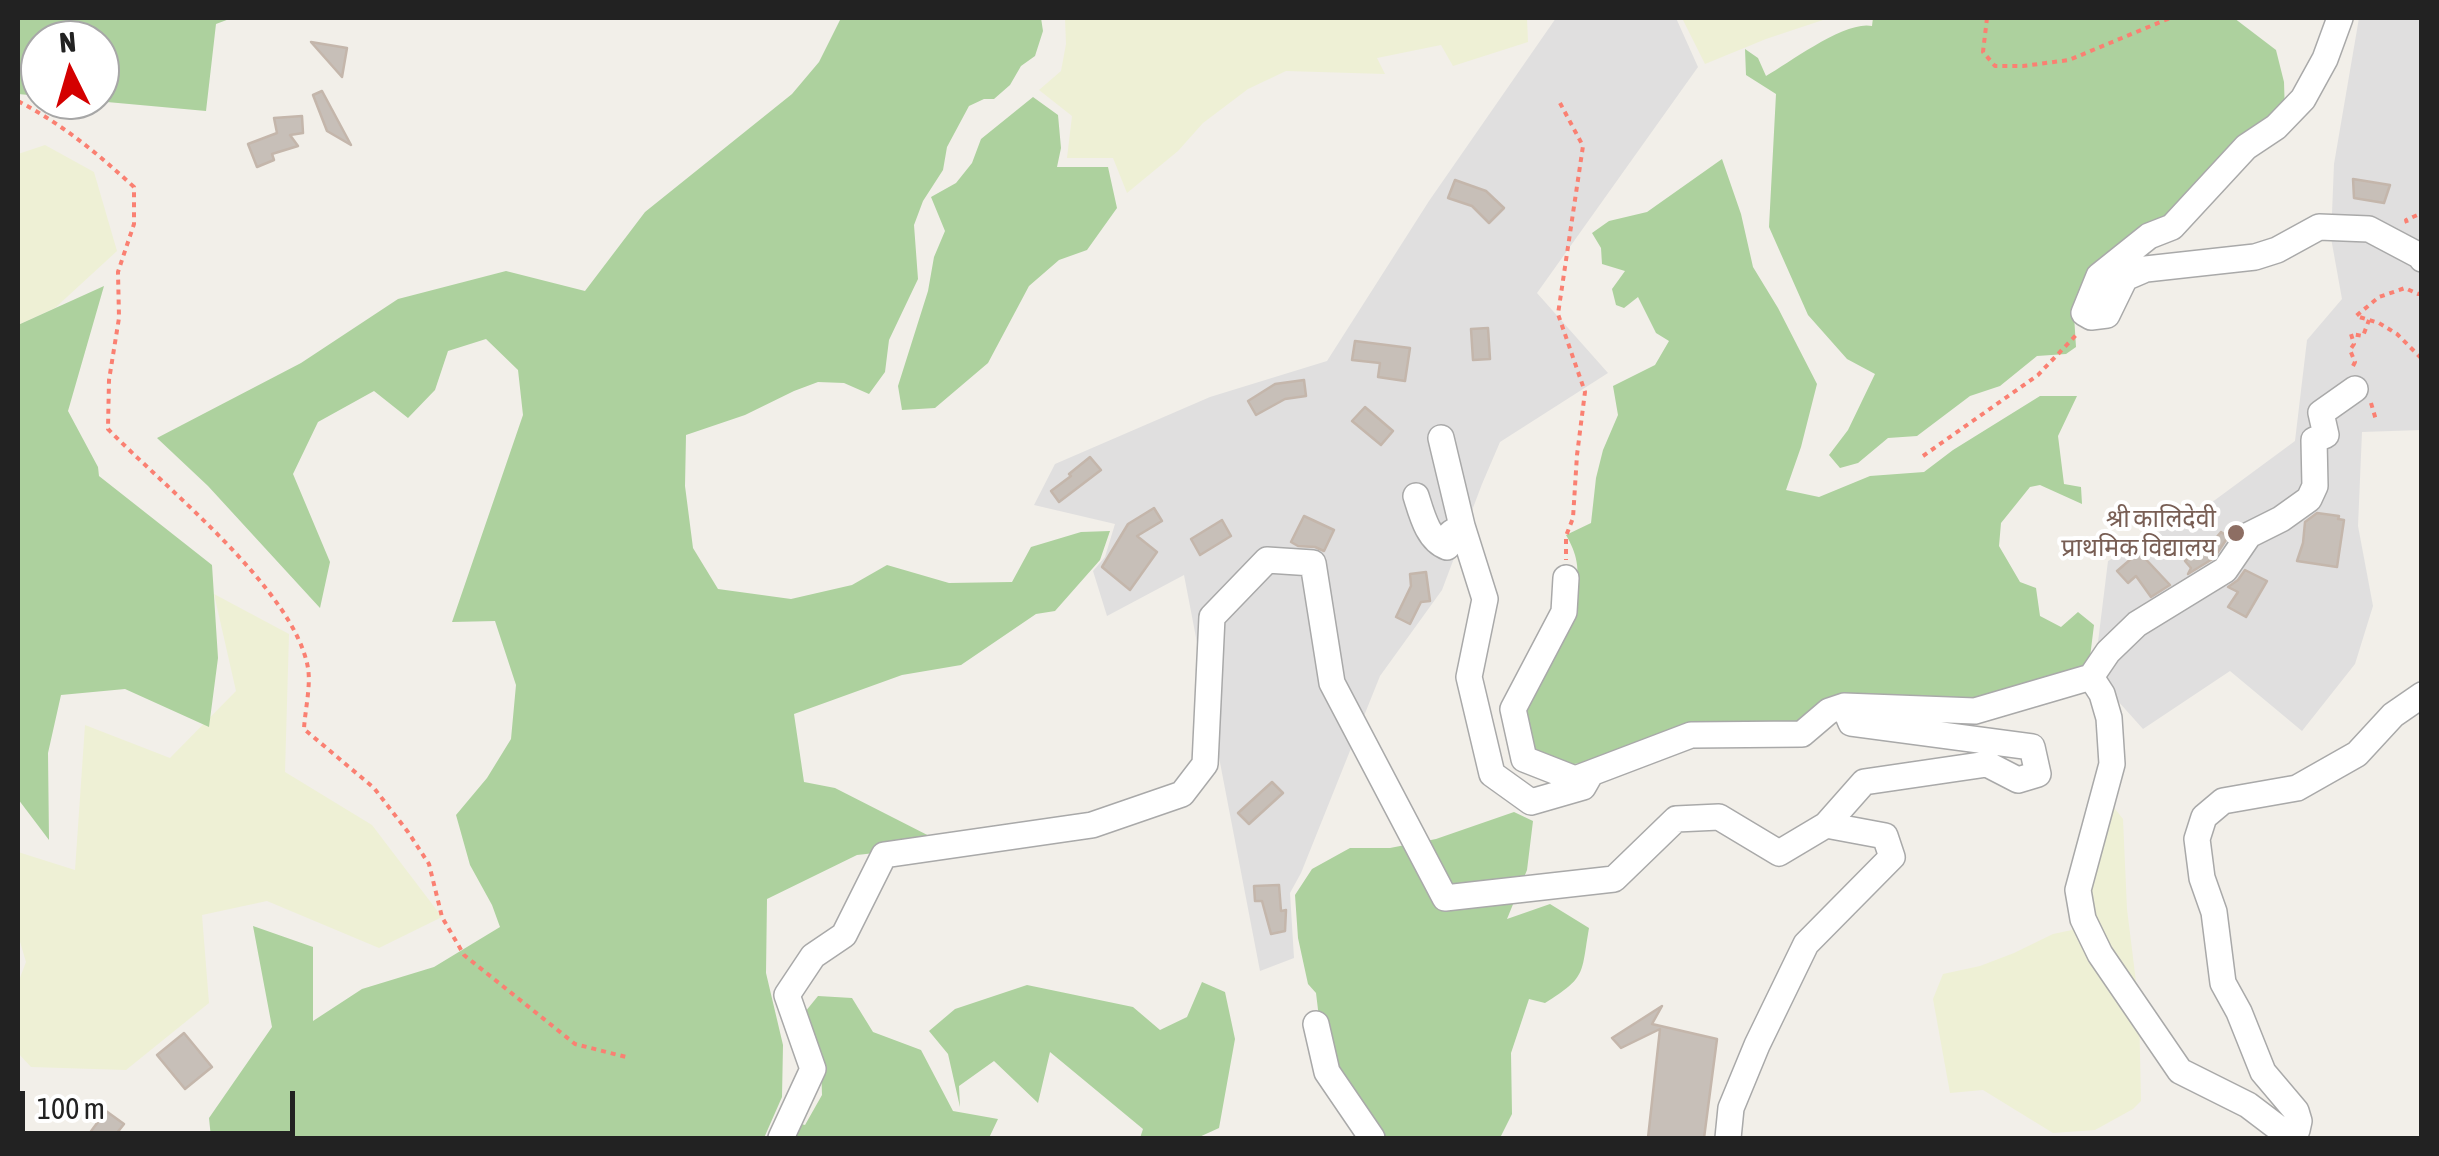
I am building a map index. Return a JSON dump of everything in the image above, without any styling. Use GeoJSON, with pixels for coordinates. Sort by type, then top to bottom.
{"type":"FeatureCollection","features":[{"type":"Feature","properties":{"kind":"street"},"geometry":{"type":"LineString","coordinates":[[2340,18],[2326,58],[2303,100],[2276,126],[2246,146],[2172,227],[2150,236],[2099,276],[2084,313],[2091,318],[2107,316],[2125,278],[2146,269],[2255,257],[2319,227],[2369,229],[2422,259]]}},
{"type":"Feature","properties":{"kind":"street"},"geometry":{"type":"LineString","coordinates":[[1566,578],[1564,612],[1513,709],[1524,758],[1575,779],[1691,735],[1802,734],[1829,711],[1844,706],[1975,712],[2090,678],[2108,652],[2137,624],[2225,570],[2250,535],[2310,499],[2315,486],[2314,440],[2326,435],[2321,413],[2356,389]]}},
{"type":"Feature","properties":{"kind":"street"},"geometry":{"type":"LineString","coordinates":[[1441,438],[1485,599],[1469,677],[1492,774],[1532,802],[1583,788],[1591,772]]}},
{"type":"Feature","properties":{"kind":"street"},"geometry":{"type":"LineString","coordinates":[[1416,496],[1429,533],[1438,543],[1448,547],[1450,533],[1462,526]]}},
{"type":"Feature","properties":{"kind":"street"},"geometry":{"type":"LineString","coordinates":[[781,1138],[813,1069],[787,996],[813,956],[844,935],[884,855],[1092,825],[1182,794],[1205,764],[1212,617],[1268,560],[1313,564],[1332,683],[1445,898],[1614,879],[1676,819],[1718,816],[1779,853],[1826,825],[1864,782],[1986,764],[2018,780],[2038,774],[2032,747],[1852,723],[1844,706]]}},
{"type":"Feature","properties":{"kind":"street"},"geometry":{"type":"LineString","coordinates":[[2090,678],[2102,694],[2110,718],[2112,764],[2078,890],[2083,920],[2100,954],[2180,1071],[2248,1105],[2290,1133],[2297,1130],[2296,1111],[2264,1072],[2224,983],[2214,912],[2202,878],[2197,839],[2204,817],[2224,802],[2297,788],[2357,754],[2393,715],[2422,695]]}},
{"type":"Feature","properties":{"kind":"street"},"geometry":{"type":"LineString","coordinates":[[1728,1138],[1731,1108],[1806,944],[1892,858],[1885,836],[1826,825]]}},
{"type":"Feature","properties":{"kind":"street"},"geometry":{"type":"LineString","coordinates":[[1316,1024],[1327,1072],[1372,1138]]}},
{"type":"Feature","properties":{"kind":"path"},"geometry":{"type":"LineString","coordinates":[[1987,18],[1983,52],[1995,66],[2068,60],[2170,18]]}},
{"type":"Feature","properties":{"kind":"path"},"geometry":{"type":"LineString","coordinates":[[18,101],[84,142],[134,187],[134,224],[118,272],[119,318],[108,429],[228,546],[295,629],[308,670],[304,729],[374,788],[408,832],[429,864],[442,917],[464,954],[576,1044],[630,1058]]}},
{"type":"Feature","properties":{"kind":"path"},"geometry":{"type":"LineString","coordinates":[[1560,103],[1582,146],[1558,314],[1585,392],[1572,518],[1566,536],[1566,578]]}},
{"type":"Feature","properties":{"kind":"path"},"geometry":{"type":"LineString","coordinates":[[2422,293],[2405,288],[2379,298],[2356,316],[2379,322],[2422,359]]}},
{"type":"Feature","properties":{"kind":"path"},"geometry":{"type":"LineString","coordinates":[[1923,456],[2038,375],[2091,318]]}},
{"type":"Feature","properties":{"kind":"shaded area"},"geometry":{"type":"Polygon","coordinates":[[[1556,18],[1676,18],[1698,67],[1537,293],[1608,373],[1500,442],[1442,590],[1380,676],[1290,893],[1294,958],[1260,971],[1184,575],[1107,616],[1093,571],[1105,557],[1115,524],[1034,505],[1055,464],[1210,397],[1327,361],[1429,201],[1556,18]]]}},
{"type":"Feature","properties":{"kind":"shaded area"},"geometry":{"type":"Polygon","coordinates":[[[2359,18],[2421,18],[2421,430],[2362,432],[2358,526],[2373,606],[2355,664],[2302,731],[2230,671],[2143,729],[2100,681],[2097,650],[2108,561],[2215,500],[2295,441],[2307,340],[2342,299],[2331,238],[2334,164],[2359,18]]]}},
{"type":"Feature","properties":{"kind":"green space"},"geometry":{"type":"Polygon","coordinates":[[[18,18],[232,18],[216,24],[206,111],[120,103],[120,20],[20,20],[18,94],[18,18]]]}},
{"type":"Feature","properties":{"kind":"green space"},"geometry":{"type":"Polygon","coordinates":[[[841,18],[1041,18],[1043,31],[1035,56],[1021,66],[1010,85],[994,99],[969,106],[947,147],[943,170],[923,201],[914,225],[918,279],[889,340],[885,372],[869,394],[844,383],[818,382],[745,415],[686,435],[685,486],[693,548],[718,589],[791,599],[852,585],[887,565],[949,583],[1012,582],[1031,547],[1081,532],[1110,531],[1100,560],[1055,611],[1036,614],[961,665],[902,675],[794,714],[804,782],[835,788],[947,845],[857,855],[767,899],[766,973],[783,1045],[782,1097],[764,1138],[211,1138],[209,1118],[272,1027],[253,926],[313,947],[313,1021],[362,989],[434,967],[500,927],[470,865],[456,815],[487,778],[511,739],[516,685],[495,621],[452,622],[523,415],[518,370],[486,339],[448,351],[435,390],[408,418],[374,391],[318,422],[293,474],[330,562],[320,608],[208,486],[157,438],[301,363],[398,299],[506,271],[585,291],[645,212],[792,94],[819,62],[841,18]]]}},
{"type":"Feature","properties":{"kind":"green space"},"geometry":{"type":"Polygon","coordinates":[[[1065,18],[1527,18],[1528,42],[1453,66],[1441,45],[1377,58],[1385,74],[1286,71],[1248,89],[1203,123],[1178,151],[1127,193],[1113,158],[1067,158],[1072,116],[1039,90],[1061,71],[1065,18]]]}},
{"type":"Feature","properties":{"kind":"green space"},"geometry":{"type":"Polygon","coordinates":[[[1682,18],[1829,18],[1705,64],[1682,18]]]}},
{"type":"Feature","properties":{"kind":"green space"},"geometry":{"type":"Polygon","coordinates":[[[1873,18],[2234,18],[2276,50],[2284,82],[2285,115],[2074,315],[2076,347],[2066,354],[2037,356],[2000,386],[1970,396],[1917,436],[1888,438],[1858,463],[1840,468],[1829,455],[1848,430],[1875,374],[1847,359],[1808,315],[1769,227],[1776,94],[1746,75],[1745,49],[1758,58],[1766,76],[1833,35],[1872,26],[1873,18]]]}},
{"type":"Feature","properties":{"kind":"green space"},"geometry":{"type":"Polygon","coordinates":[[[1033,97],[1058,115],[1061,148],[1057,167],[1108,167],[1117,208],[1087,250],[1059,260],[1029,286],[988,363],[935,408],[902,410],[898,386],[945,231],[931,197],[956,183],[972,163],[981,139],[1033,97]]]}},
{"type":"Feature","properties":{"kind":"green space"},"geometry":{"type":"Polygon","coordinates":[[[45,145],[94,172],[117,251],[55,308],[18,325],[18,154],[45,145]]]}},
{"type":"Feature","properties":{"kind":"green space"},"geometry":{"type":"Polygon","coordinates":[[[1722,159],[1741,214],[1753,267],[1817,384],[1786,490],[1819,497],[1870,476],[1924,472],[2040,396],[2077,396],[2058,436],[2064,484],[2081,487],[2082,504],[2040,485],[2030,487],[2001,523],[1999,546],[2020,582],[2036,588],[2040,616],[2061,627],[2078,612],[2094,625],[2090,657],[2080,687],[1937,702],[1557,767],[1532,758],[1522,682],[1574,592],[1577,562],[1566,535],[1591,523],[1603,450],[1618,415],[1613,386],[1655,365],[1669,341],[1656,333],[1638,297],[1624,308],[1616,305],[1612,289],[1625,271],[1602,264],[1601,248],[1592,233],[1609,221],[1647,212],[1722,159]]]}},
{"type":"Feature","properties":{"kind":"green space"},"geometry":{"type":"Polygon","coordinates":[[[104,286],[68,411],[99,476],[212,565],[218,658],[209,727],[125,689],[61,695],[48,753],[49,840],[18,799],[18,325],[104,286]]]}},
{"type":"Feature","properties":{"kind":"green space"},"geometry":{"type":"Polygon","coordinates":[[[214,594],[289,634],[285,772],[372,825],[442,917],[379,948],[267,901],[202,915],[209,1003],[126,1070],[31,1067],[18,1053],[18,983],[26,962],[18,935],[18,852],[75,870],[85,725],[170,758],[236,691],[214,594]]]}},
{"type":"Feature","properties":{"kind":"green space"},"geometry":{"type":"Polygon","coordinates":[[[2112,805],[2123,819],[2127,909],[2139,1006],[2141,1101],[2095,1130],[2053,1133],[1983,1090],[1950,1093],[1933,999],[1943,974],[1980,966],[2053,934],[2072,930],[2071,918],[2112,805]]]}},
{"type":"Feature","properties":{"kind":"green space"},"geometry":{"type":"Polygon","coordinates":[[[1514,812],[1533,821],[1527,870],[1507,919],[1550,904],[1589,928],[1580,973],[1545,1003],[1529,999],[1511,1053],[1512,1114],[1500,1138],[1360,1138],[1323,1051],[1316,993],[1308,984],[1298,938],[1295,895],[1312,869],[1350,848],[1390,848],[1436,839],[1514,812]]]}},
{"type":"Feature","properties":{"kind":"green space"},"geometry":{"type":"Polygon","coordinates":[[[1202,982],[1225,992],[1235,1039],[1219,1128],[1197,1138],[1140,1138],[1143,1129],[1050,1052],[1038,1103],[994,1061],[959,1086],[960,1107],[948,1054],[929,1031],[955,1009],[1027,985],[1133,1007],[1160,1030],[1187,1017],[1202,982]]]}},
{"type":"Feature","properties":{"kind":"green space"},"geometry":{"type":"Polygon","coordinates":[[[818,996],[852,998],[873,1032],[921,1050],[953,1111],[998,1119],[989,1138],[784,1138],[790,1121],[805,1125],[822,1095],[821,1062],[805,1012],[818,996]]]}},
{"type":"Feature","properties":{"kind":"building"},"geometry":{"type":"Polygon","coordinates":[[[311,42],[347,48],[342,77],[311,42]]]}},
{"type":"Feature","properties":{"kind":"building"},"geometry":{"type":"Polygon","coordinates":[[[322,91],[351,145],[327,131],[313,95],[322,91]]]}},
{"type":"Feature","properties":{"kind":"building"},"geometry":{"type":"Polygon","coordinates":[[[302,116],[303,133],[290,135],[298,146],[272,154],[274,160],[257,167],[248,144],[277,133],[274,118],[302,116]]]}},
{"type":"Feature","properties":{"kind":"building"},"geometry":{"type":"Polygon","coordinates":[[[2353,179],[2390,185],[2384,203],[2354,198],[2353,179]]]}},
{"type":"Feature","properties":{"kind":"building"},"geometry":{"type":"Polygon","coordinates":[[[1455,180],[1486,191],[1504,208],[1489,223],[1472,206],[1448,198],[1455,180]]]}},
{"type":"Feature","properties":{"kind":"building"},"geometry":{"type":"Polygon","coordinates":[[[1488,328],[1490,359],[1473,360],[1471,329],[1488,328]]]}},
{"type":"Feature","properties":{"kind":"building"},"geometry":{"type":"Polygon","coordinates":[[[1355,341],[1410,348],[1405,381],[1378,377],[1380,363],[1352,360],[1355,341]]]}},
{"type":"Feature","properties":{"kind":"building"},"geometry":{"type":"Polygon","coordinates":[[[1304,380],[1306,396],[1285,399],[1256,415],[1248,401],[1275,384],[1304,380]]]}},
{"type":"Feature","properties":{"kind":"building"},"geometry":{"type":"Polygon","coordinates":[[[1365,407],[1393,431],[1381,445],[1352,421],[1365,407]]]}},
{"type":"Feature","properties":{"kind":"building"},"geometry":{"type":"Polygon","coordinates":[[[1090,457],[1101,470],[1059,502],[1051,491],[1090,457]]]}},
{"type":"Feature","properties":{"kind":"building"},"geometry":{"type":"Polygon","coordinates":[[[1154,508],[1162,521],[1137,536],[1157,552],[1130,590],[1102,567],[1128,524],[1154,508]]]}},
{"type":"Feature","properties":{"kind":"building"},"geometry":{"type":"Polygon","coordinates":[[[2317,513],[2344,520],[2337,567],[2297,561],[2305,522],[2317,513]]]}},
{"type":"Feature","properties":{"kind":"building"},"geometry":{"type":"Polygon","coordinates":[[[1304,516],[1334,530],[1324,551],[1291,542],[1304,516]]]}},
{"type":"Feature","properties":{"kind":"building"},"geometry":{"type":"Polygon","coordinates":[[[1222,520],[1231,536],[1200,555],[1191,539],[1222,520]]]}},
{"type":"Feature","properties":{"kind":"building"},"geometry":{"type":"Polygon","coordinates":[[[2221,532],[2228,537],[2214,558],[2188,574],[2191,568],[2185,561],[2197,551],[2201,556],[2221,532]]]}},
{"type":"Feature","properties":{"kind":"building"},"geometry":{"type":"Polygon","coordinates":[[[2139,552],[2170,585],[2151,597],[2136,576],[2128,583],[2117,571],[2139,552]]]}},
{"type":"Feature","properties":{"kind":"building"},"geometry":{"type":"Polygon","coordinates":[[[2245,570],[2267,581],[2246,617],[2228,607],[2238,592],[2228,587],[2245,570]]]}},
{"type":"Feature","properties":{"kind":"building"},"geometry":{"type":"Polygon","coordinates":[[[1426,572],[1430,601],[1421,602],[1410,624],[1396,617],[1411,586],[1410,574],[1426,572]]]}},
{"type":"Feature","properties":{"kind":"building"},"geometry":{"type":"Polygon","coordinates":[[[1272,782],[1283,793],[1249,824],[1238,813],[1272,782]]]}},
{"type":"Feature","properties":{"kind":"building"},"geometry":{"type":"Polygon","coordinates":[[[1279,885],[1281,911],[1286,910],[1285,931],[1271,934],[1262,901],[1255,901],[1254,886],[1279,885]]]}},
{"type":"Feature","properties":{"kind":"building"},"geometry":{"type":"Polygon","coordinates":[[[1662,1006],[1652,1024],[1717,1039],[1704,1138],[1648,1138],[1660,1029],[1621,1048],[1612,1038],[1662,1006]]]}},
{"type":"Feature","properties":{"kind":"building"},"geometry":{"type":"Polygon","coordinates":[[[184,1033],[212,1067],[185,1089],[157,1055],[184,1033]]]}},
{"type":"Feature","properties":{"kind":"building"},"geometry":{"type":"Polygon","coordinates":[[[106,1111],[124,1124],[113,1138],[86,1138],[106,1111]]]}},
{"type":"Feature","properties":{"kind":"place","name":"श्री कालिदेवी प्राथमिक विद्यालय"},"geometry":{"type":"Point","coordinates":[2236,533]}}]}
